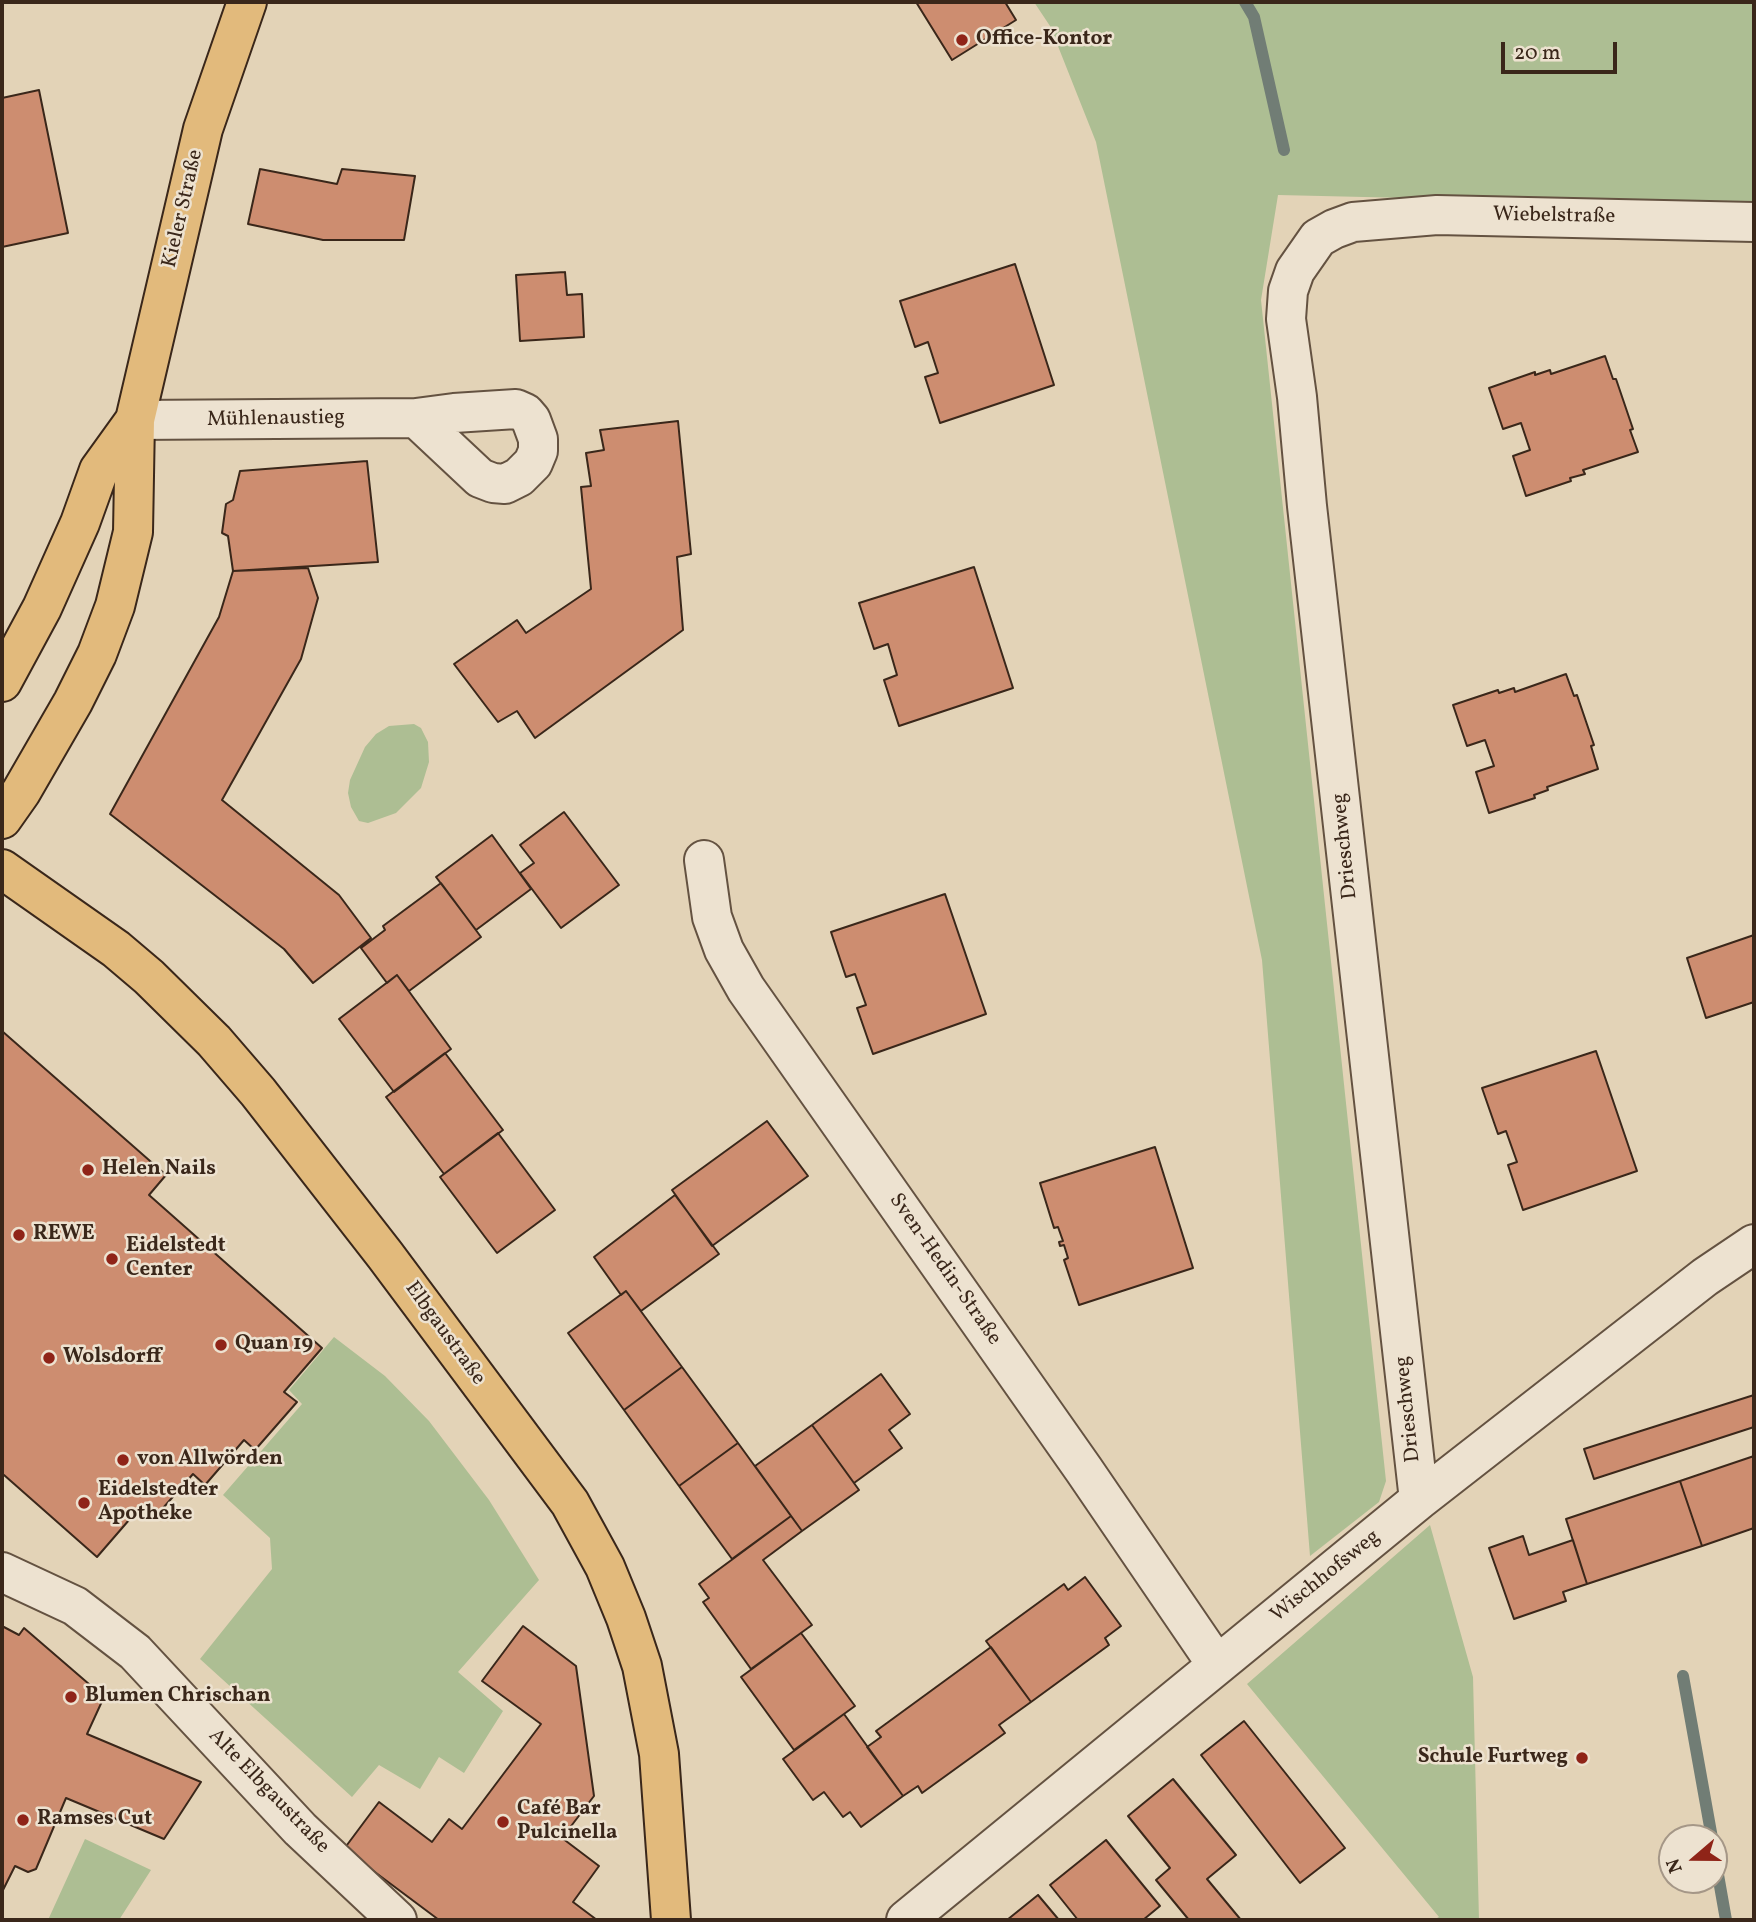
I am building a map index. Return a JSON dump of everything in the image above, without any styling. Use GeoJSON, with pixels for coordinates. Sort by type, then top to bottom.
{"type":"FeatureCollection","features":[{"type":"Feature","properties":{"kind":"main road","name":"Kieler Straße"},"geometry":{"type":"LineString","coordinates":[[2,819],[21,792],[73,702],[97,654],[115,606],[133,532],[135,421],[203,129],[247,2]]}},
{"type":"Feature","properties":{"kind":"main road","name":"Kieler Straße"},"geometry":{"type":"LineString","coordinates":[[2,682],[47,596],[80,523],[99,470],[135,421]]}},
{"type":"Feature","properties":{"kind":"main road","name":"Elbgaustraße"},"geometry":{"type":"LineString","coordinates":[[2,869],[116,949],[214,1041],[258,1092],[386,1255],[570,1503],[605,1567],[642,1666],[659,1755],[671,1920]]}},
{"type":"Feature","properties":{"kind":"street","name":"Wiebelstraße"},"geometry":{"type":"LineString","coordinates":[[1353,222],[1437,215],[1754,222]]}},
{"type":"Feature","properties":{"kind":"street","name":"Drieschweg"},"geometry":{"type":"LineString","coordinates":[[1353,222],[1318,238],[1306,253],[1295,271],[1288,291],[1286,319],[1297,397],[1308,519],[1419,1500]]}},
{"type":"Feature","properties":{"kind":"street","name":"Mühlenaustieg"},"geometry":{"type":"LineString","coordinates":[[135,421],[416,418]]}},
{"type":"Feature","properties":{"kind":"street","name":"Sven-Hedin-Straße"},"geometry":{"type":"LineString","coordinates":[[704,860],[712,917],[724,950],[746,989],[1078,1460],[1217,1665]]}},
{"type":"Feature","properties":{"kind":"street","name":"Wischhofsweg"},"geometry":{"type":"LineString","coordinates":[[906,1920],[1419,1500],[1705,1277],[1754,1244]]}},
{"type":"Feature","properties":{"kind":"street","name":"Alte Elbgaustraße"},"geometry":{"type":"LineString","coordinates":[[2,1572],[75,1606],[135,1652],[300,1829],[397,1920]]}},
{"type":"Feature","properties":{"kind":"green space"},"geometry":{"type":"Polygon","coordinates":[[[1034,2],[1754,2],[1754,201],[1278,195],[1261,300],[1386,1481],[1379,1502],[1310,1556],[1262,960],[1096,142],[1050,26],[1034,2]]]}},
{"type":"Feature","properties":{"kind":"green space"},"geometry":{"type":"Polygon","coordinates":[[[414,724],[421,728],[428,742],[429,762],[421,788],[396,813],[368,823],[359,821],[351,807],[348,793],[350,780],[365,747],[376,734],[389,726],[414,724]]]}},
{"type":"Feature","properties":{"kind":"green space"},"geometry":{"type":"Polygon","coordinates":[[[334,1337],[385,1376],[429,1421],[489,1500],[539,1580],[458,1672],[503,1711],[464,1773],[439,1757],[420,1789],[379,1765],[352,1797],[200,1659],[272,1569],[270,1538],[223,1495],[302,1404],[289,1390],[334,1337]]]}},
{"type":"Feature","properties":{"kind":"green space"},"geometry":{"type":"Polygon","coordinates":[[[1430,1525],[1473,1677],[1479,1920],[1433,1920],[1439,1917],[1247,1684],[1430,1525]]]}},
{"type":"Feature","properties":{"kind":"green space"},"geometry":{"type":"Polygon","coordinates":[[[85,1839],[151,1870],[119,1920],[48,1920],[85,1839]]]}},
{"type":"Feature","properties":{"kind":"building","name":"Office-Kontor"},"geometry":{"type":"Polygon","coordinates":[[[916,2],[1005,2],[1016,20],[952,60],[916,2]]]}},
{"type":"Feature","properties":{"kind":"building"},"geometry":{"type":"Polygon","coordinates":[[[39,90],[68,233],[2,247],[2,98],[39,90]]]}},
{"type":"Feature","properties":{"kind":"building"},"geometry":{"type":"Polygon","coordinates":[[[260,169],[337,184],[342,169],[415,176],[404,240],[323,240],[248,224],[260,169]]]}},
{"type":"Feature","properties":{"kind":"building"},"geometry":{"type":"Polygon","coordinates":[[[1015,264],[1054,385],[940,423],[925,377],[938,373],[928,342],[915,347],[900,301],[1015,264]]]}},
{"type":"Feature","properties":{"kind":"building"},"geometry":{"type":"Polygon","coordinates":[[[565,272],[567,295],[582,294],[584,337],[520,341],[516,275],[565,272]]]}},
{"type":"Feature","properties":{"kind":"building"},"geometry":{"type":"Polygon","coordinates":[[[1605,356],[1613,379],[1616,379],[1638,452],[1583,470],[1585,474],[1570,478],[1571,481],[1526,496],[1513,456],[1530,450],[1521,423],[1503,429],[1489,388],[1535,372],[1535,375],[1550,370],[1551,374],[1605,356]]]}},
{"type":"Feature","properties":{"kind":"building"},"geometry":{"type":"Polygon","coordinates":[[[678,421],[691,554],[677,557],[683,630],[535,738],[517,711],[498,722],[454,664],[517,620],[526,633],[591,589],[581,487],[591,486],[586,453],[604,450],[600,430],[678,421]]]}},
{"type":"Feature","properties":{"kind":"building"},"geometry":{"type":"Polygon","coordinates":[[[367,461],[378,562],[233,571],[228,536],[222,533],[226,504],[233,500],[240,471],[367,461]]]}},
{"type":"Feature","properties":{"kind":"building"},"geometry":{"type":"Polygon","coordinates":[[[974,567],[1013,688],[899,726],[884,680],[897,675],[888,644],[874,649],[859,603],[974,567]]]}},
{"type":"Feature","properties":{"kind":"building"},"geometry":{"type":"Polygon","coordinates":[[[308,568],[318,598],[301,659],[222,800],[339,895],[371,938],[313,983],[284,949],[110,814],[219,617],[233,571],[308,568]]]}},
{"type":"Feature","properties":{"kind":"building"},"geometry":{"type":"Polygon","coordinates":[[[1566,674],[1574,696],[1577,695],[1594,745],[1591,746],[1598,769],[1547,787],[1548,790],[1534,795],[1535,798],[1489,813],[1476,772],[1494,766],[1485,740],[1467,746],[1453,705],[1498,690],[1499,693],[1514,688],[1515,692],[1566,674]]]}},
{"type":"Feature","properties":{"kind":"building"},"geometry":{"type":"Polygon","coordinates":[[[564,812],[619,885],[561,928],[520,873],[534,863],[520,845],[564,812]]]}},
{"type":"Feature","properties":{"kind":"building"},"geometry":{"type":"Polygon","coordinates":[[[492,835],[531,889],[476,930],[436,877],[492,835]]]}},
{"type":"Feature","properties":{"kind":"building"},"geometry":{"type":"Polygon","coordinates":[[[441,883],[481,937],[409,991],[397,975],[387,983],[361,948],[385,930],[383,926],[441,883]]]}},
{"type":"Feature","properties":{"kind":"building"},"geometry":{"type":"Polygon","coordinates":[[[945,894],[986,1014],[873,1054],[857,1008],[866,1005],[855,974],[846,977],[831,932],[945,894]]]}},
{"type":"Feature","properties":{"kind":"building"},"geometry":{"type":"Polygon","coordinates":[[[1754,935],[1754,1002],[1706,1018],[1687,958],[1754,935]]]}},
{"type":"Feature","properties":{"kind":"building"},"geometry":{"type":"Polygon","coordinates":[[[397,975],[451,1049],[394,1092],[339,1019],[397,975]]]}},
{"type":"Feature","properties":{"kind":"building","name":"Eidelstedt Center"},"geometry":{"type":"Polygon","coordinates":[[[2,1031],[166,1175],[149,1195],[322,1348],[284,1392],[297,1402],[255,1450],[244,1440],[205,1485],[193,1474],[156,1516],[142,1505],[97,1557],[4,1475],[2,1477],[2,1031]]]}},
{"type":"Feature","properties":{"kind":"building"},"geometry":{"type":"Polygon","coordinates":[[[1596,1051],[1637,1171],[1523,1210],[1508,1165],[1517,1162],[1506,1131],[1498,1134],[1482,1088],[1596,1051]]]}},
{"type":"Feature","properties":{"kind":"building"},"geometry":{"type":"Polygon","coordinates":[[[445,1053],[503,1130],[444,1174],[386,1097],[445,1053]]]}},
{"type":"Feature","properties":{"kind":"building"},"geometry":{"type":"Polygon","coordinates":[[[767,1121],[808,1176],[712,1246],[672,1190],[767,1121]]]}},
{"type":"Feature","properties":{"kind":"building"},"geometry":{"type":"Polygon","coordinates":[[[498,1133],[555,1210],[497,1253],[440,1177],[498,1133]]]}},
{"type":"Feature","properties":{"kind":"building"},"geometry":{"type":"Polygon","coordinates":[[[1155,1147],[1193,1268],[1079,1305],[1064,1260],[1068,1258],[1064,1245],[1060,1246],[1059,1242],[1063,1241],[1058,1227],[1054,1228],[1040,1183],[1155,1147]]]}},
{"type":"Feature","properties":{"kind":"building"},"geometry":{"type":"Polygon","coordinates":[[[675,1195],[719,1254],[641,1311],[626,1291],[621,1295],[594,1257],[675,1195]]]}},
{"type":"Feature","properties":{"kind":"building"},"geometry":{"type":"Polygon","coordinates":[[[626,1291],[682,1367],[624,1410],[568,1333],[626,1291]]]}},
{"type":"Feature","properties":{"kind":"building"},"geometry":{"type":"Polygon","coordinates":[[[682,1367],[738,1443],[679,1486],[624,1410],[682,1367]]]}},
{"type":"Feature","properties":{"kind":"building"},"geometry":{"type":"Polygon","coordinates":[[[881,1374],[910,1414],[889,1430],[902,1448],[854,1483],[812,1425],[881,1374]]]}},
{"type":"Feature","properties":{"kind":"building"},"geometry":{"type":"Polygon","coordinates":[[[1754,1395],[1754,1427],[1594,1479],[1584,1449],[1754,1395]]]}},
{"type":"Feature","properties":{"kind":"building"},"geometry":{"type":"Polygon","coordinates":[[[812,1425],[859,1490],[802,1531],[755,1466],[812,1425]]]}},
{"type":"Feature","properties":{"kind":"building"},"geometry":{"type":"Polygon","coordinates":[[[738,1443],[791,1516],[732,1559],[679,1486],[738,1443]]]}},
{"type":"Feature","properties":{"kind":"building"},"geometry":{"type":"Polygon","coordinates":[[[1754,1456],[1754,1528],[1702,1546],[1680,1481],[1754,1456]]]}},
{"type":"Feature","properties":{"kind":"building"},"geometry":{"type":"Polygon","coordinates":[[[1680,1481],[1702,1546],[1587,1584],[1566,1519],[1680,1481]]]}},
{"type":"Feature","properties":{"kind":"building"},"geometry":{"type":"Polygon","coordinates":[[[791,1516],[802,1531],[763,1560],[812,1625],[751,1669],[703,1602],[709,1598],[699,1584],[791,1516]]]}},
{"type":"Feature","properties":{"kind":"building"},"geometry":{"type":"Polygon","coordinates":[[[1523,1536],[1529,1555],[1573,1540],[1587,1584],[1563,1592],[1566,1601],[1514,1619],[1489,1548],[1523,1536]]]}},
{"type":"Feature","properties":{"kind":"building"},"geometry":{"type":"Polygon","coordinates":[[[1085,1577],[1121,1626],[1105,1638],[1109,1645],[1031,1702],[986,1641],[1064,1584],[1068,1590],[1085,1577]]]}},
{"type":"Feature","properties":{"kind":"building"},"geometry":{"type":"Polygon","coordinates":[[[2,1626],[19,1635],[24,1628],[104,1697],[87,1734],[201,1782],[164,1839],[66,1798],[36,1869],[28,1872],[15,1866],[2,1892],[2,1626]]]}},
{"type":"Feature","properties":{"kind":"building"},"geometry":{"type":"Polygon","coordinates":[[[523,1626],[576,1666],[594,1796],[562,1838],[599,1866],[573,1902],[597,1920],[439,1920],[344,1849],[379,1802],[432,1842],[449,1819],[462,1829],[541,1724],[482,1681],[523,1626]]]}},
{"type":"Feature","properties":{"kind":"building"},"geometry":{"type":"Polygon","coordinates":[[[801,1633],[855,1706],[794,1750],[741,1677],[801,1633]]]}},
{"type":"Feature","properties":{"kind":"building"},"geometry":{"type":"Polygon","coordinates":[[[991,1647],[1031,1702],[999,1725],[1005,1733],[922,1793],[918,1786],[903,1796],[867,1747],[881,1737],[876,1731],[991,1647]]]}},
{"type":"Feature","properties":{"kind":"building"},"geometry":{"type":"Polygon","coordinates":[[[844,1714],[903,1796],[861,1827],[850,1812],[843,1817],[824,1792],[813,1800],[783,1759],[844,1714]]]}},
{"type":"Feature","properties":{"kind":"building"},"geometry":{"type":"Polygon","coordinates":[[[1244,1721],[1345,1848],[1300,1883],[1201,1755],[1244,1721]]]}},
{"type":"Feature","properties":{"kind":"building"},"geometry":{"type":"Polygon","coordinates":[[[1173,1779],[1236,1855],[1207,1879],[1241,1920],[1189,1920],[1156,1880],[1170,1868],[1128,1816],[1173,1779]]]}},
{"type":"Feature","properties":{"kind":"building"},"geometry":{"type":"Polygon","coordinates":[[[1106,1840],[1160,1906],[1143,1920],[1078,1920],[1050,1885],[1106,1840]]]}},
{"type":"Feature","properties":{"kind":"building"},"geometry":{"type":"Polygon","coordinates":[[[1038,1895],[1059,1920],[1007,1920],[1038,1895]]]}},
{"type":"Feature","properties":{"kind":"waterway"},"geometry":{"type":"LineString","coordinates":[[1245,2],[1254,17],[1284,150]]}},
{"type":"Feature","properties":{"kind":"waterway"},"geometry":{"type":"LineString","coordinates":[[1683,1676],[1709,1824]]}},
{"type":"Feature","properties":{"kind":"waterway"},"geometry":{"type":"LineString","coordinates":[[1721,1894],[1726,1920]]}},
{"type":"Feature","properties":{"kind":"place","name":"Office-Kontor"},"geometry":{"type":"Point","coordinates":[962,40]}},
{"type":"Feature","properties":{"kind":"place","name":"Helen Nails"},"geometry":{"type":"Point","coordinates":[88,1170]}},
{"type":"Feature","properties":{"kind":"place","name":"REWE"},"geometry":{"type":"Point","coordinates":[19,1235]}},
{"type":"Feature","properties":{"kind":"place","name":"Eidelstedt Center"},"geometry":{"type":"Point","coordinates":[112,1259]}},
{"type":"Feature","properties":{"kind":"place","name":"Quan 19"},"geometry":{"type":"Point","coordinates":[221,1345]}},
{"type":"Feature","properties":{"kind":"place","name":"Wolsdorff"},"geometry":{"type":"Point","coordinates":[49,1358]}},
{"type":"Feature","properties":{"kind":"place","name":"von Allwörden"},"geometry":{"type":"Point","coordinates":[123,1460]}},
{"type":"Feature","properties":{"kind":"place","name":"Eidelstedter Apotheke"},"geometry":{"type":"Point","coordinates":[84,1503]}},
{"type":"Feature","properties":{"kind":"place","name":"Blumen Chrischan"},"geometry":{"type":"Point","coordinates":[71,1697]}},
{"type":"Feature","properties":{"kind":"place","name":"Schule Furtweg"},"geometry":{"type":"Point","coordinates":[1582,1758]}},
{"type":"Feature","properties":{"kind":"place","name":"Ramses Cut"},"geometry":{"type":"Point","coordinates":[23,1820]}},
{"type":"Feature","properties":{"kind":"place","name":"Café Bar Pulcinella"},"geometry":{"type":"Point","coordinates":[503,1822]}}]}
